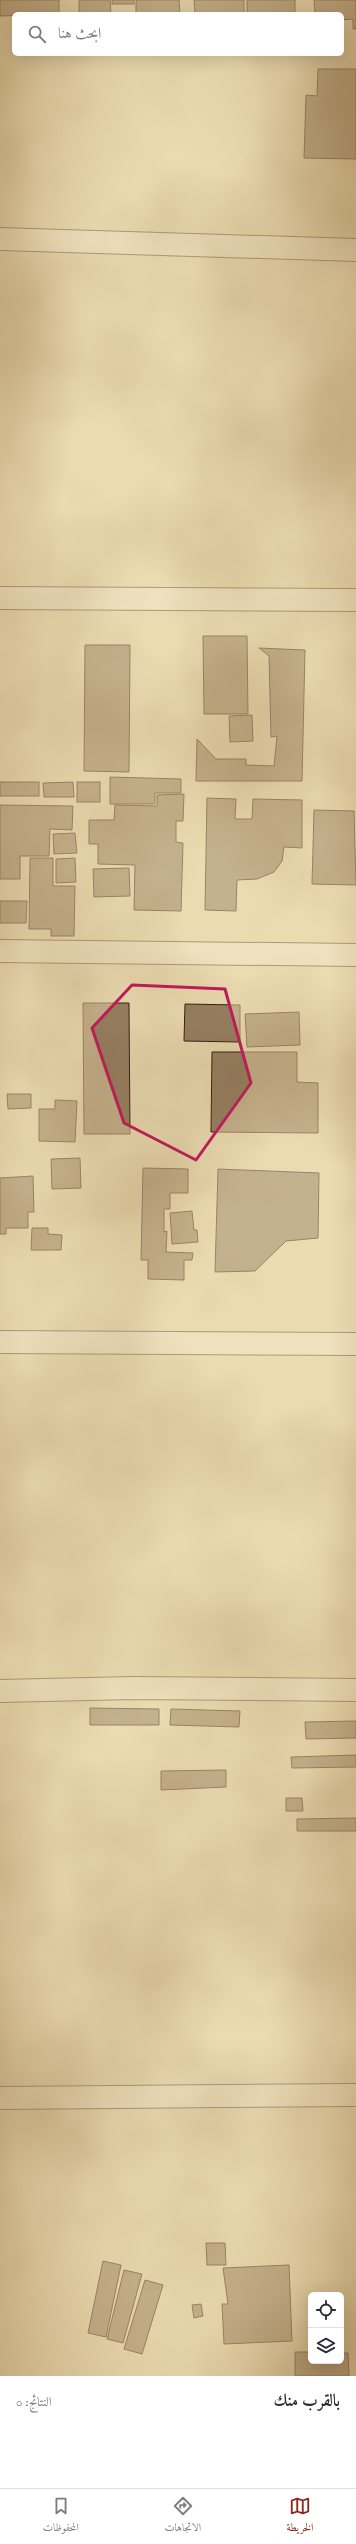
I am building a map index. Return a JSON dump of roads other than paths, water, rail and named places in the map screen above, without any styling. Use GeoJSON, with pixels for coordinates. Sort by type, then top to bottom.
{"type":"FeatureCollection","features":[{"type":"Feature","properties":{"kind":"street"},"geometry":{"type":"LineString","coordinates":[[0,239],[356,250]]}},
{"type":"Feature","properties":{"kind":"street"},"geometry":{"type":"LineString","coordinates":[[0,598],[356,600]]}},
{"type":"Feature","properties":{"kind":"street"},"geometry":{"type":"LineString","coordinates":[[0,951],[356,955]]}},
{"type":"Feature","properties":{"kind":"street"},"geometry":{"type":"LineString","coordinates":[[0,1342],[356,1344]]}},
{"type":"Feature","properties":{"kind":"street"},"geometry":{"type":"LineString","coordinates":[[0,1691],[134,1688],[356,1690]]}},
{"type":"Feature","properties":{"kind":"street"},"geometry":{"type":"LineString","coordinates":[[0,2098],[356,2095]]}}]}
